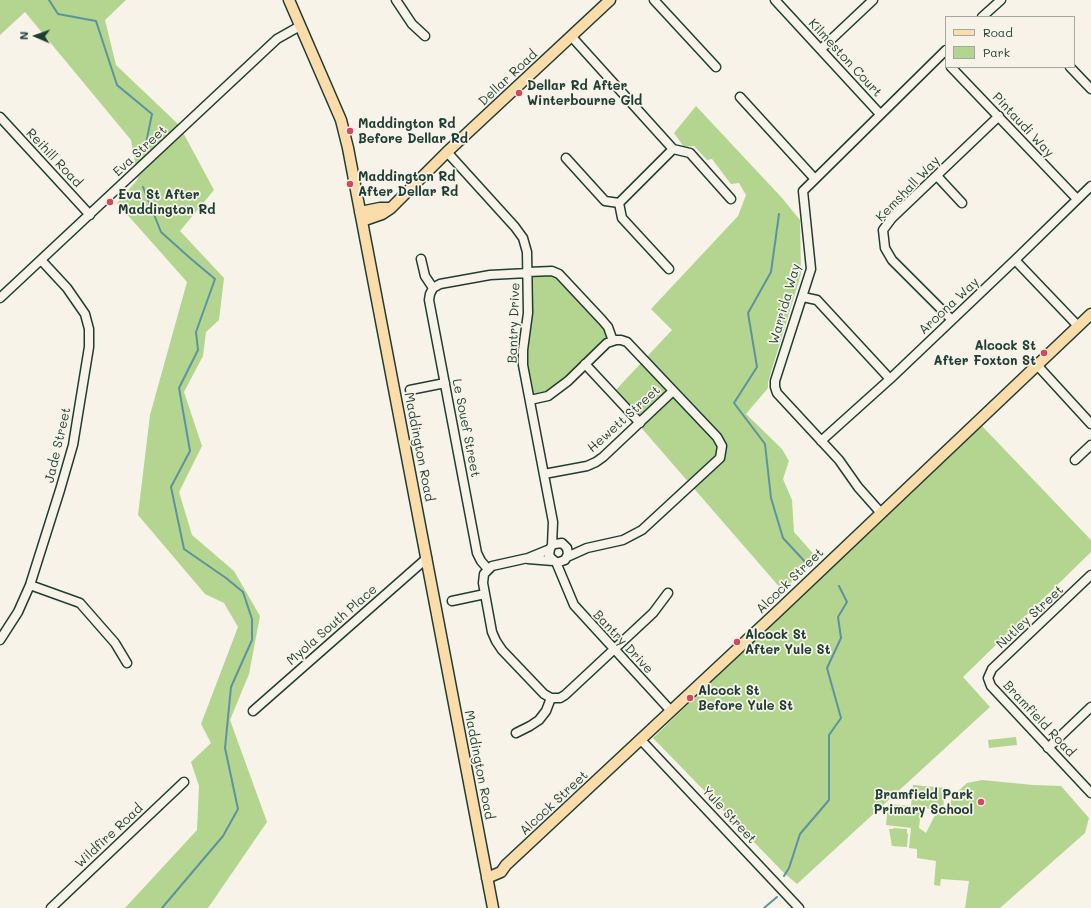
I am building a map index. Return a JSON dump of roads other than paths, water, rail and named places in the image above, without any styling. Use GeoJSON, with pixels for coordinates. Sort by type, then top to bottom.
{"type":"FeatureCollection","features":[{"type":"Feature","properties":{"kind":"main road","name":"Maddington Road"},"geometry":{"type":"LineString","coordinates":[[289,0],[341,120],[361,216],[493,908]]}},
{"type":"Feature","properties":{"kind":"main road","name":"Dellar Road"},"geometry":{"type":"LineString","coordinates":[[361,216],[382,214],[391,208],[447,152],[610,0]]}},
{"type":"Feature","properties":{"kind":"main road","name":"Alcock Street"},"geometry":{"type":"LineString","coordinates":[[486,873],[501,872],[506,865],[641,740],[1091,314]]}},
{"type":"Feature","properties":{"kind":"street"},"geometry":{"type":"LineString","coordinates":[[396,0],[412,24],[426,36]]}},
{"type":"Feature","properties":{"kind":"street"},"geometry":{"type":"LineString","coordinates":[[654,0],[716,67]]}},
{"type":"Feature","properties":{"kind":"street","name":"Kilmeston Court"},"geometry":{"type":"LineString","coordinates":[[775,0],[880,114]]}},
{"type":"Feature","properties":{"kind":"street"},"geometry":{"type":"LineString","coordinates":[[821,49],[873,0]]}},
{"type":"Feature","properties":{"kind":"street"},"geometry":{"type":"LineString","coordinates":[[983,16],[1001,0]]}},
{"type":"Feature","properties":{"kind":"street","name":"Eva Street"},"geometry":{"type":"LineString","coordinates":[[0,298],[277,39],[300,26]]}},
{"type":"Feature","properties":{"kind":"street"},"geometry":{"type":"LineString","coordinates":[[571,36],[673,149],[690,153],[731,199]]}},
{"type":"Feature","properties":{"kind":"street","name":"Warrida Way"},"geometry":{"type":"LineString","coordinates":[[881,513],[858,487],[839,460],[777,393],[775,381],[811,269],[803,191],[814,178],[943,52]]}},
{"type":"Feature","properties":{"kind":"street","name":"Pintaudi Way"},"geometry":{"type":"LineString","coordinates":[[952,68],[1077,199]]}},
{"type":"Feature","properties":{"kind":"street"},"geometry":{"type":"LineString","coordinates":[[1071,68],[1091,89]]}},
{"type":"Feature","properties":{"kind":"street"},"geometry":{"type":"LineString","coordinates":[[740,97],[814,178]]}},
{"type":"Feature","properties":{"kind":"street","name":"Kemshall Way"},"geometry":{"type":"LineString","coordinates":[[951,320],[892,260],[885,248],[883,230],[892,218],[999,116]]}},
{"type":"Feature","properties":{"kind":"street","name":"Reihill Road"},"geometry":{"type":"LineString","coordinates":[[0,118],[90,215]]}},
{"type":"Feature","properties":{"kind":"street"},"geometry":{"type":"LineString","coordinates":[[619,203],[673,149]]}},
{"type":"Feature","properties":{"kind":"street","name":"Bantry Drive"},"geometry":{"type":"LineString","coordinates":[[447,152],[516,227],[523,238],[527,252],[528,313],[522,357],[553,522],[563,544]]}},
{"type":"Feature","properties":{"kind":"street"},"geometry":{"type":"LineString","coordinates":[[566,158],[605,201],[619,203]]}},
{"type":"Feature","properties":{"kind":"street"},"geometry":{"type":"LineString","coordinates":[[936,176],[962,203]]}},
{"type":"Feature","properties":{"kind":"street","name":"Aroona Way"},"geometry":{"type":"LineString","coordinates":[[822,441],[890,379],[1091,186]]}},
{"type":"Feature","properties":{"kind":"street"},"geometry":{"type":"LineString","coordinates":[[619,203],[622,218],[669,269]]}},
{"type":"Feature","properties":{"kind":"street","name":"Le Souef Street"},"geometry":{"type":"LineString","coordinates":[[421,259],[425,276],[432,288],[429,300],[477,553],[481,561],[488,569]]}},
{"type":"Feature","properties":{"kind":"street","name":"Jade Street"},"geometry":{"type":"LineString","coordinates":[[0,640],[18,612],[30,585],[73,445],[89,347],[89,329],[85,314],[68,288],[42,260]]}},
{"type":"Feature","properties":{"kind":"street"},"geometry":{"type":"LineString","coordinates":[[1015,260],[1078,326]]}},
{"type":"Feature","properties":{"kind":"street"},"geometry":{"type":"LineString","coordinates":[[432,288],[440,284],[490,275],[552,271],[559,274],[602,320],[608,327],[613,340]]}},
{"type":"Feature","properties":{"kind":"street"},"geometry":{"type":"LineString","coordinates":[[803,297],[817,300],[890,379]]}},
{"type":"Feature","properties":{"kind":"street"},"geometry":{"type":"LineString","coordinates":[[528,558],[559,562],[587,548],[623,540],[642,530],[720,458],[722,446],[717,437],[627,342],[621,340],[613,340],[608,343],[558,389],[548,396],[530,400]]}},
{"type":"Feature","properties":{"kind":"street"},"geometry":{"type":"LineString","coordinates":[[585,364],[640,423]]}},
{"type":"Feature","properties":{"kind":"street"},"geometry":{"type":"LineString","coordinates":[[1037,365],[1091,424]]}},
{"type":"Feature","properties":{"kind":"street"},"geometry":{"type":"LineString","coordinates":[[410,390],[445,383]]}},
{"type":"Feature","properties":{"kind":"street","name":"Hewett Street"},"geometry":{"type":"LineString","coordinates":[[544,474],[587,466],[596,462],[673,391]]}},
{"type":"Feature","properties":{"kind":"street"},"geometry":{"type":"LineString","coordinates":[[1075,460],[1091,445]]}},
{"type":"Feature","properties":{"kind":"street","name":"Bantry Drive"},"geometry":{"type":"LineString","coordinates":[[551,547],[553,522]]}},
{"type":"Feature","properties":{"kind":"street"},"geometry":{"type":"LineString","coordinates":[[587,548],[555,544],[528,558],[496,565],[488,569],[484,574],[483,579],[485,594],[492,632],[496,641],[502,650],[544,694],[551,698],[560,698],[565,695],[653,613],[668,593]]}},
{"type":"Feature","properties":{"kind":"street"},"geometry":{"type":"LineString","coordinates":[[563,544],[568,551],[566,558]]}},
{"type":"Feature","properties":{"kind":"street"},"geometry":{"type":"LineString","coordinates":[[551,547],[549,555],[554,561]]}},
{"type":"Feature","properties":{"kind":"street","name":"Myola South Place"},"geometry":{"type":"LineString","coordinates":[[253,711],[426,558]]}},
{"type":"Feature","properties":{"kind":"street","name":"Bantry Drive"},"geometry":{"type":"LineString","coordinates":[[565,584],[566,558]]}},
{"type":"Feature","properties":{"kind":"street","name":"Bantry Drive"},"geometry":{"type":"LineString","coordinates":[[554,561],[574,605],[671,711]]}},
{"type":"Feature","properties":{"kind":"street","name":"Nutley Street"},"geometry":{"type":"LineString","coordinates":[[988,678],[992,669],[1091,576]]}},
{"type":"Feature","properties":{"kind":"street"},"geometry":{"type":"LineString","coordinates":[[30,585],[80,603],[115,643],[127,663]]}},
{"type":"Feature","properties":{"kind":"street"},"geometry":{"type":"LineString","coordinates":[[452,601],[485,594]]}},
{"type":"Feature","properties":{"kind":"street","name":"Bramfield Road"},"geometry":{"type":"LineString","coordinates":[[988,678],[991,686],[1091,793]]}},
{"type":"Feature","properties":{"kind":"street"},"geometry":{"type":"LineString","coordinates":[[516,733],[530,726],[546,712],[551,698]]}},
{"type":"Feature","properties":{"kind":"street"},"geometry":{"type":"LineString","coordinates":[[1048,748],[1091,707]]}},
{"type":"Feature","properties":{"kind":"street","name":"Yule Street"},"geometry":{"type":"LineString","coordinates":[[641,740],[799,908]]}},
{"type":"Feature","properties":{"kind":"street","name":"Wildfire Road"},"geometry":{"type":"LineString","coordinates":[[50,908],[184,782]]}},
{"type":"Feature","properties":{"kind":"waterway"},"geometry":{"type":"LineString","coordinates":[[49,0],[58,14],[96,21],[117,85],[152,114],[144,153]]}},
{"type":"Feature","properties":{"kind":"waterway"},"geometry":{"type":"LineString","coordinates":[[143,187],[161,232],[215,279],[196,332],[198,350],[179,388],[190,451],[171,487],[184,549],[226,578],[243,592],[252,619],[252,640],[231,687],[225,748],[238,809],[223,836],[162,908]]}},
{"type":"Feature","properties":{"kind":"waterway"},"geometry":{"type":"LineString","coordinates":[[779,214],[771,272],[748,313],[757,367],[734,403],[765,444],[771,498],[783,538],[808,565]]}},
{"type":"Feature","properties":{"kind":"waterway"},"geometry":{"type":"LineString","coordinates":[[784,876],[789,868],[800,834],[829,800],[829,735],[841,718],[827,668],[841,638],[838,617],[847,602],[839,586]]}},
{"type":"Feature","properties":{"kind":"waterway"},"geometry":{"type":"LineString","coordinates":[[764,908],[777,897]]}},
{"type":"Feature","properties":{"kind":"place","name":"Dellar Rd After Winterbourne Gld"},"geometry":{"type":"Point","coordinates":[519,93]}},
{"type":"Feature","properties":{"kind":"place","name":"Maddington Rd Before Dellar Rd"},"geometry":{"type":"Point","coordinates":[350,131]}},
{"type":"Feature","properties":{"kind":"place","name":"Maddington Rd After Dellar Rd"},"geometry":{"type":"Point","coordinates":[350,184]}},
{"type":"Feature","properties":{"kind":"place","name":"Eva St After Maddington Rd"},"geometry":{"type":"Point","coordinates":[110,202]}},
{"type":"Feature","properties":{"kind":"place","name":"Alcock St After Foxton St"},"geometry":{"type":"Point","coordinates":[1044,353]}},
{"type":"Feature","properties":{"kind":"place","name":"Alcock St After Yule St"},"geometry":{"type":"Point","coordinates":[737,642]}},
{"type":"Feature","properties":{"kind":"place","name":"Alcock St Before Yule St"},"geometry":{"type":"Point","coordinates":[690,698]}},
{"type":"Feature","properties":{"kind":"place","name":"Bramfield Park Primary School"},"geometry":{"type":"Point","coordinates":[981,802]}}]}
